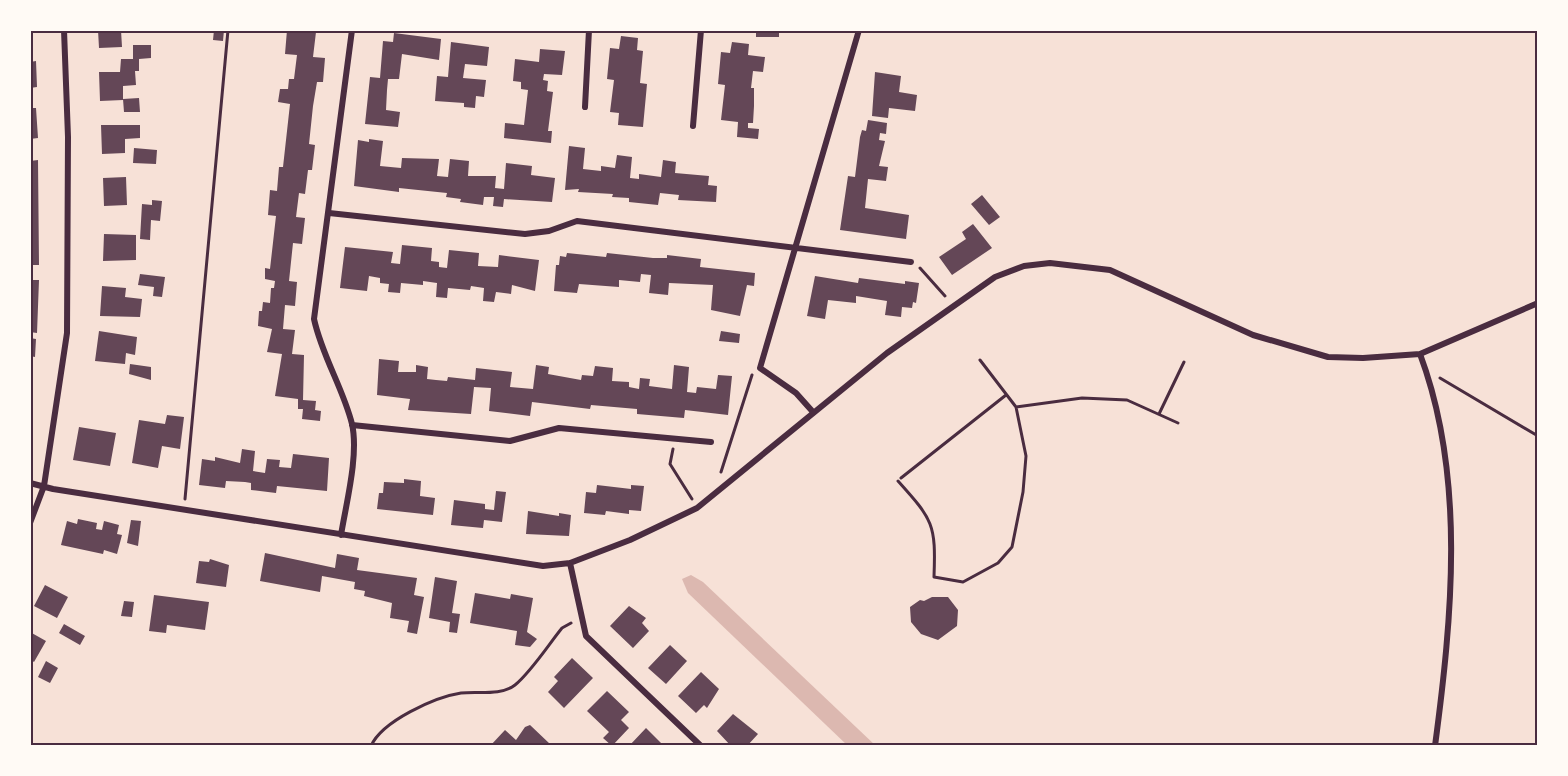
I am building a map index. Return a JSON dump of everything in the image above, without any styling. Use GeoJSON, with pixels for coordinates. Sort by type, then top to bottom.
{"type":"FeatureCollection","features":[{"type":"Feature","properties":{"kind":"street"},"geometry":{"type":"LineString","coordinates":[[30,523],[44,486],[67,333],[68,137],[64,30]]}},
{"type":"Feature","properties":{"kind":"street"},"geometry":{"type":"LineString","coordinates":[[341,535],[354,449],[352,425],[320,345],[314,319],[352,30]]}},
{"type":"Feature","properties":{"kind":"street"},"geometry":{"type":"LineString","coordinates":[[585,107],[589,30]]}},
{"type":"Feature","properties":{"kind":"street"},"geometry":{"type":"LineString","coordinates":[[693,126],[701,30]]}},
{"type":"Feature","properties":{"kind":"street"},"geometry":{"type":"LineString","coordinates":[[813,412],[796,393],[760,368],[859,30]]}},
{"type":"Feature","properties":{"kind":"street"},"geometry":{"type":"LineString","coordinates":[[328,213],[525,234],[549,231],[577,221],[797,246],[911,262]]}},
{"type":"Feature","properties":{"kind":"street"},"geometry":{"type":"LineString","coordinates":[[30,483],[184,510],[543,566],[570,563],[630,540],[697,508],[813,412],[952,305],[995,277],[1024,266],[1077,265],[1110,270],[1253,335],[1328,357],[1363,358],[1420,354],[1538,303]]}},
{"type":"Feature","properties":{"kind":"street"},"geometry":{"type":"LineString","coordinates":[[1420,354],[1429,378],[1445,457],[1450,536],[1448,615],[1435,746]]}},
{"type":"Feature","properties":{"kind":"street"},"geometry":{"type":"LineString","coordinates":[[352,425],[510,441],[559,428],[711,442]]}},
{"type":"Feature","properties":{"kind":"street"},"geometry":{"type":"LineString","coordinates":[[570,563],[586,636],[701,746]]}},
{"type":"Feature","properties":{"kind":"path"},"geometry":{"type":"LineString","coordinates":[[184,510],[228,30]]}},
{"type":"Feature","properties":{"kind":"path"},"geometry":{"type":"LineString","coordinates":[[911,262],[926,273],[952,305]]}},
{"type":"Feature","properties":{"kind":"path"},"geometry":{"type":"LineString","coordinates":[[980,360],[1016,407],[1026,456],[1023,492],[1012,547],[998,563],[963,582],[934,577],[933,526],[924,510],[900,479],[1006,395]]}},
{"type":"Feature","properties":{"kind":"path"},"geometry":{"type":"LineString","coordinates":[[1159,414],[1184,362]]}},
{"type":"Feature","properties":{"kind":"path"},"geometry":{"type":"LineString","coordinates":[[715,494],[751,376],[760,368]]}},
{"type":"Feature","properties":{"kind":"path"},"geometry":{"type":"LineString","coordinates":[[1429,378],[1442,378],[1538,436]]}},
{"type":"Feature","properties":{"kind":"path"},"geometry":{"type":"LineString","coordinates":[[1016,407],[1082,398],[1127,400],[1178,423]]}},
{"type":"Feature","properties":{"kind":"path"},"geometry":{"type":"LineString","coordinates":[[675,439],[670,464],[697,508]]}},
{"type":"Feature","properties":{"kind":"path"},"geometry":{"type":"LineString","coordinates":[[371,746],[374,740],[401,717],[438,697],[499,691],[514,686],[562,628],[581,618]]}},
{"type":"Feature","properties":{"kind":"shaded area"},"geometry":{"type":"Polygon","coordinates":[[[691,575],[703,582],[876,746],[848,746],[688,593],[682,579],[691,575]]]}},
{"type":"Feature","properties":{"kind":"building"},"geometry":{"type":"Polygon","coordinates":[[[98,30],[121,30],[122,47],[99,48],[98,30]]]}},
{"type":"Feature","properties":{"kind":"building"},"geometry":{"type":"Polygon","coordinates":[[[214,30],[224,30],[223,41],[213,40],[214,30]]]}},
{"type":"Feature","properties":{"kind":"building"},"geometry":{"type":"Polygon","coordinates":[[[287,30],[316,32],[313,57],[325,58],[323,82],[317,82],[313,106],[309,144],[315,145],[312,170],[308,170],[305,194],[299,193],[296,217],[305,218],[302,244],[293,243],[289,281],[297,282],[295,306],[285,305],[283,329],[295,330],[292,354],[304,355],[303,400],[316,401],[315,410],[321,411],[320,421],[302,419],[303,409],[298,409],[298,399],[275,396],[282,354],[267,352],[272,329],[258,326],[259,311],[262,311],[263,302],[270,303],[271,288],[274,288],[275,281],[265,279],[265,268],[270,269],[276,216],[268,215],[270,190],[277,191],[279,167],[283,167],[290,104],[278,102],[280,89],[288,89],[289,79],[294,79],[297,55],[285,54],[287,30]]]}},
{"type":"Feature","properties":{"kind":"building"},"geometry":{"type":"Polygon","coordinates":[[[756,30],[779,30],[779,37],[756,37],[756,30]]]}},
{"type":"Feature","properties":{"kind":"building"},"geometry":{"type":"Polygon","coordinates":[[[394,33],[441,39],[439,60],[402,54],[399,79],[388,79],[387,90],[386,110],[400,112],[398,127],[365,124],[370,77],[380,78],[383,41],[393,42],[394,33]]]}},
{"type":"Feature","properties":{"kind":"building"},"geometry":{"type":"Polygon","coordinates":[[[621,36],[638,38],[637,50],[643,51],[640,83],[647,84],[643,127],[618,125],[619,113],[610,112],[614,80],[607,79],[610,48],[619,49],[621,36]]]}},
{"type":"Feature","properties":{"kind":"building"},"geometry":{"type":"Polygon","coordinates":[[[451,42],[489,47],[487,66],[465,64],[463,78],[486,80],[484,97],[476,96],[475,108],[464,107],[464,103],[435,101],[437,76],[448,77],[451,42]]]}},
{"type":"Feature","properties":{"kind":"building"},"geometry":{"type":"Polygon","coordinates":[[[732,42],[749,44],[748,55],[765,57],[763,72],[753,71],[751,88],[754,88],[753,123],[748,123],[748,128],[759,129],[758,139],[737,137],[738,122],[721,120],[725,85],[718,84],[721,52],[730,53],[732,42]]]}},
{"type":"Feature","properties":{"kind":"building"},"geometry":{"type":"Polygon","coordinates":[[[133,45],[151,45],[151,58],[139,59],[139,71],[135,71],[136,85],[123,86],[123,100],[100,101],[99,72],[120,72],[121,59],[133,59],[133,45]]]}},
{"type":"Feature","properties":{"kind":"building"},"geometry":{"type":"Polygon","coordinates":[[[540,49],[565,51],[562,75],[544,74],[543,80],[548,81],[547,91],[553,92],[548,131],[552,131],[551,143],[504,138],[505,123],[524,125],[528,90],[521,89],[521,82],[513,81],[515,59],[539,62],[540,49]]]}},
{"type":"Feature","properties":{"kind":"building"},"geometry":{"type":"Polygon","coordinates":[[[36,61],[37,87],[30,88],[30,62],[36,61]]]}},
{"type":"Feature","properties":{"kind":"building"},"geometry":{"type":"Polygon","coordinates":[[[875,72],[901,76],[899,92],[917,95],[915,111],[889,108],[888,118],[872,116],[875,72]]]}},
{"type":"Feature","properties":{"kind":"building"},"geometry":{"type":"Polygon","coordinates":[[[139,98],[140,112],[124,112],[123,99],[139,98]]]}},
{"type":"Feature","properties":{"kind":"building"},"geometry":{"type":"Polygon","coordinates":[[[30,108],[36,108],[38,138],[30,139],[30,108]]]}},
{"type":"Feature","properties":{"kind":"building"},"geometry":{"type":"Polygon","coordinates":[[[868,120],[887,123],[886,134],[880,133],[879,140],[885,141],[879,166],[888,167],[886,181],[868,179],[865,208],[909,215],[906,239],[840,230],[848,176],[855,177],[860,137],[862,130],[866,131],[868,120]]]}},
{"type":"Feature","properties":{"kind":"building"},"geometry":{"type":"Polygon","coordinates":[[[101,125],[140,125],[140,138],[125,139],[125,153],[102,154],[101,125]]]}},
{"type":"Feature","properties":{"kind":"building"},"geometry":{"type":"Polygon","coordinates":[[[369,139],[383,141],[380,166],[401,168],[402,158],[439,159],[437,176],[448,177],[450,159],[469,161],[468,176],[496,176],[495,188],[504,189],[506,163],[532,166],[531,175],[555,178],[552,202],[504,199],[503,207],[493,206],[494,197],[484,197],[483,205],[460,202],[461,199],[446,197],[447,193],[399,188],[399,192],[354,186],[358,140],[369,142],[369,139]]]}},
{"type":"Feature","properties":{"kind":"building"},"geometry":{"type":"Polygon","coordinates":[[[569,146],[585,148],[583,169],[601,171],[601,166],[615,168],[617,155],[632,157],[630,178],[639,179],[639,174],[661,177],[663,160],[676,162],[675,173],[709,176],[708,185],[717,186],[716,202],[678,200],[679,195],[660,193],[658,205],[629,202],[629,198],[612,197],[613,194],[578,192],[579,189],[565,190],[569,146]]]}},
{"type":"Feature","properties":{"kind":"building"},"geometry":{"type":"Polygon","coordinates":[[[134,148],[157,150],[156,164],[133,163],[134,148]]]}},
{"type":"Feature","properties":{"kind":"building"},"geometry":{"type":"Polygon","coordinates":[[[38,160],[39,265],[30,265],[30,161],[38,160]]]}},
{"type":"Feature","properties":{"kind":"building"},"geometry":{"type":"Polygon","coordinates":[[[126,177],[127,205],[104,206],[103,178],[126,177]]]}},
{"type":"Feature","properties":{"kind":"building"},"geometry":{"type":"Polygon","coordinates":[[[982,195],[1000,217],[989,225],[971,204],[982,195]]]}},
{"type":"Feature","properties":{"kind":"building"},"geometry":{"type":"Polygon","coordinates":[[[152,200],[162,201],[160,221],[151,220],[150,240],[140,239],[142,204],[152,205],[152,200]]]}},
{"type":"Feature","properties":{"kind":"building"},"geometry":{"type":"Polygon","coordinates":[[[973,224],[992,248],[952,275],[939,257],[966,239],[962,232],[973,224]]]}},
{"type":"Feature","properties":{"kind":"building"},"geometry":{"type":"Polygon","coordinates":[[[104,234],[136,235],[136,260],[103,261],[104,234]]]}},
{"type":"Feature","properties":{"kind":"building"},"geometry":{"type":"Polygon","coordinates":[[[402,245],[432,248],[431,261],[439,262],[439,267],[447,268],[449,250],[479,253],[478,266],[498,267],[499,255],[539,260],[535,291],[512,285],[511,294],[496,292],[494,302],[483,301],[484,288],[471,286],[470,290],[448,288],[447,298],[436,297],[437,283],[423,281],[423,285],[401,283],[400,293],[388,292],[389,284],[380,283],[380,278],[369,276],[367,291],[340,288],[345,247],[393,252],[391,263],[400,264],[402,245]]]}},
{"type":"Feature","properties":{"kind":"building"},"geometry":{"type":"Polygon","coordinates":[[[567,253],[606,257],[607,253],[653,258],[667,258],[667,255],[701,259],[700,267],[755,273],[754,286],[747,285],[740,316],[711,310],[713,285],[669,283],[668,295],[649,293],[651,275],[641,274],[640,282],[619,280],[619,287],[579,284],[577,293],[554,291],[556,265],[559,265],[560,256],[566,257],[567,253]]]}},
{"type":"Feature","properties":{"kind":"building"},"geometry":{"type":"Polygon","coordinates":[[[140,274],[165,277],[162,297],[153,296],[154,287],[138,285],[140,274]]]}},
{"type":"Feature","properties":{"kind":"building"},"geometry":{"type":"Polygon","coordinates":[[[815,276],[858,283],[859,278],[905,284],[905,281],[919,283],[916,303],[913,302],[912,308],[902,307],[901,317],[885,315],[887,301],[856,296],[856,303],[828,300],[825,319],[807,316],[815,276]]]}},
{"type":"Feature","properties":{"kind":"building"},"geometry":{"type":"Polygon","coordinates":[[[30,280],[39,280],[37,333],[30,332],[30,280]]]}},
{"type":"Feature","properties":{"kind":"building"},"geometry":{"type":"Polygon","coordinates":[[[102,286],[126,288],[125,297],[142,299],[140,317],[100,316],[102,286]]]}},
{"type":"Feature","properties":{"kind":"building"},"geometry":{"type":"Polygon","coordinates":[[[99,331],[137,337],[135,355],[126,353],[125,364],[95,361],[99,331]]]}},
{"type":"Feature","properties":{"kind":"building"},"geometry":{"type":"Polygon","coordinates":[[[721,331],[740,334],[739,343],[719,341],[721,331]]]}},
{"type":"Feature","properties":{"kind":"building"},"geometry":{"type":"Polygon","coordinates":[[[30,338],[36,339],[35,357],[30,356],[30,338]]]}},
{"type":"Feature","properties":{"kind":"building"},"geometry":{"type":"Polygon","coordinates":[[[379,359],[399,361],[398,372],[416,372],[416,365],[428,367],[427,379],[436,380],[447,381],[448,377],[475,380],[476,368],[512,372],[510,387],[533,389],[536,365],[549,367],[548,374],[581,380],[582,375],[593,376],[595,366],[613,368],[612,381],[629,382],[629,387],[639,389],[640,378],[650,379],[649,386],[672,389],[674,365],[689,367],[687,392],[696,393],[697,387],[716,389],[718,375],[732,376],[728,415],[685,410],[684,418],[637,414],[637,409],[591,405],[590,409],[532,402],[530,416],[489,411],[491,388],[474,387],[471,414],[408,410],[410,399],[377,395],[379,359]]]}},
{"type":"Feature","properties":{"kind":"building"},"geometry":{"type":"Polygon","coordinates":[[[130,364],[151,367],[151,380],[129,374],[130,364]]]}},
{"type":"Feature","properties":{"kind":"building"},"geometry":{"type":"Polygon","coordinates":[[[167,415],[184,417],[180,449],[162,446],[158,468],[132,463],[139,420],[165,424],[167,415]]]}},
{"type":"Feature","properties":{"kind":"building"},"geometry":{"type":"Polygon","coordinates":[[[79,427],[116,433],[110,466],[73,460],[79,427]]]}},
{"type":"Feature","properties":{"kind":"building"},"geometry":{"type":"Polygon","coordinates":[[[242,449],[255,451],[253,471],[265,473],[267,459],[280,460],[279,467],[291,468],[293,454],[329,458],[327,491],[277,486],[276,493],[251,490],[251,483],[226,481],[225,488],[199,485],[202,459],[215,461],[215,457],[240,463],[242,449]]]}},
{"type":"Feature","properties":{"kind":"building"},"geometry":{"type":"Polygon","coordinates":[[[404,479],[421,481],[420,496],[435,498],[433,515],[377,509],[379,493],[383,493],[384,482],[404,483],[404,479]]]}},
{"type":"Feature","properties":{"kind":"building"},"geometry":{"type":"Polygon","coordinates":[[[597,485],[631,489],[631,485],[644,486],[641,511],[629,510],[629,514],[606,511],[605,515],[584,513],[586,492],[596,493],[597,485]]]}},
{"type":"Feature","properties":{"kind":"building"},"geometry":{"type":"Polygon","coordinates":[[[496,491],[506,492],[502,522],[484,520],[483,528],[451,525],[454,500],[485,504],[485,509],[494,510],[496,491]]]}},
{"type":"Feature","properties":{"kind":"building"},"geometry":{"type":"Polygon","coordinates":[[[528,511],[559,516],[559,513],[571,515],[569,536],[526,534],[528,511]]]}},
{"type":"Feature","properties":{"kind":"building"},"geometry":{"type":"Polygon","coordinates":[[[78,519],[97,523],[96,529],[102,530],[104,521],[119,525],[117,534],[122,535],[117,554],[104,550],[103,554],[61,545],[67,521],[77,524],[78,519]]]}},
{"type":"Feature","properties":{"kind":"building"},"geometry":{"type":"Polygon","coordinates":[[[131,520],[141,521],[138,546],[127,543],[131,520]]]}},
{"type":"Feature","properties":{"kind":"building"},"geometry":{"type":"Polygon","coordinates":[[[265,553],[335,568],[337,554],[359,558],[357,570],[417,578],[414,595],[424,597],[417,634],[407,632],[409,621],[390,618],[392,603],[364,596],[365,591],[354,589],[355,582],[322,576],[320,592],[260,581],[265,553]]]}},
{"type":"Feature","properties":{"kind":"building"},"geometry":{"type":"Polygon","coordinates":[[[210,559],[229,565],[226,587],[196,583],[199,561],[209,562],[210,559]]]}},
{"type":"Feature","properties":{"kind":"building"},"geometry":{"type":"Polygon","coordinates":[[[435,577],[457,581],[452,613],[460,614],[457,633],[449,632],[450,622],[429,618],[435,577]]]}},
{"type":"Feature","properties":{"kind":"building"},"geometry":{"type":"Polygon","coordinates":[[[45,585],[68,597],[57,618],[34,606],[45,585]]]}},
{"type":"Feature","properties":{"kind":"building"},"geometry":{"type":"Polygon","coordinates":[[[475,593],[510,599],[511,594],[533,598],[527,632],[537,639],[530,647],[515,645],[517,631],[470,623],[475,593]]]}},
{"type":"Feature","properties":{"kind":"building"},"geometry":{"type":"Polygon","coordinates":[[[154,595],[209,602],[205,630],[167,625],[166,633],[149,631],[154,595]]]}},
{"type":"Feature","properties":{"kind":"building"},"geometry":{"type":"Polygon","coordinates":[[[932,597],[948,597],[958,610],[957,626],[938,640],[921,634],[911,622],[910,607],[920,600],[924,601],[932,597]]]}},
{"type":"Feature","properties":{"kind":"building"},"geometry":{"type":"Polygon","coordinates":[[[124,601],[134,602],[132,617],[121,616],[124,601]]]}},
{"type":"Feature","properties":{"kind":"building"},"geometry":{"type":"Polygon","coordinates":[[[629,606],[646,618],[642,623],[649,631],[633,648],[610,626],[629,606]]]}},
{"type":"Feature","properties":{"kind":"building"},"geometry":{"type":"Polygon","coordinates":[[[64,624],[85,636],[80,645],[59,633],[64,624]]]}},
{"type":"Feature","properties":{"kind":"building"},"geometry":{"type":"Polygon","coordinates":[[[30,632],[46,641],[34,662],[30,659],[30,632]]]}},
{"type":"Feature","properties":{"kind":"building"},"geometry":{"type":"Polygon","coordinates":[[[670,645],[687,661],[666,684],[648,668],[670,645]]]}},
{"type":"Feature","properties":{"kind":"building"},"geometry":{"type":"Polygon","coordinates":[[[572,658],[593,678],[564,708],[548,692],[558,681],[554,677],[572,658]]]}},
{"type":"Feature","properties":{"kind":"building"},"geometry":{"type":"Polygon","coordinates":[[[46,661],[58,668],[50,683],[38,677],[46,661]]]}},
{"type":"Feature","properties":{"kind":"building"},"geometry":{"type":"Polygon","coordinates":[[[701,672],[719,689],[707,708],[704,705],[696,713],[678,696],[701,672]]]}},
{"type":"Feature","properties":{"kind":"building"},"geometry":{"type":"Polygon","coordinates":[[[607,691],[629,712],[621,720],[629,728],[612,746],[603,738],[609,732],[587,711],[607,691]]]}},
{"type":"Feature","properties":{"kind":"building"},"geometry":{"type":"Polygon","coordinates":[[[733,714],[758,734],[747,746],[731,746],[717,731],[733,714]]]}},
{"type":"Feature","properties":{"kind":"building"},"geometry":{"type":"Polygon","coordinates":[[[530,725],[550,744],[548,746],[490,746],[505,730],[516,740],[525,727],[530,725]]]}},
{"type":"Feature","properties":{"kind":"building"},"geometry":{"type":"Polygon","coordinates":[[[646,728],[664,746],[629,746],[646,728]]]}}]}
